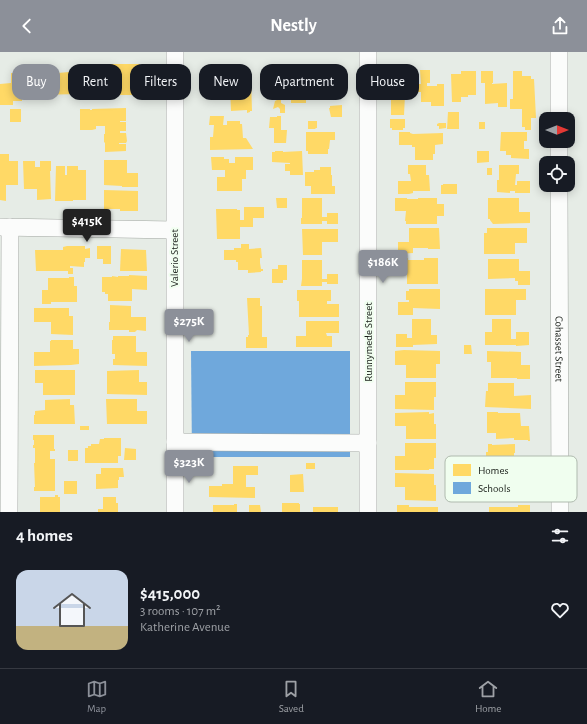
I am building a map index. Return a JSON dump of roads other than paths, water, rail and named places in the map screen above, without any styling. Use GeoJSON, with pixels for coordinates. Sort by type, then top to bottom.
{"type":"FeatureCollection","features":[{"type":"Feature","properties":{"kind":"street","name":"Valerio Street"},"geometry":{"type":"LineString","coordinates":[[175,52],[175,512]]}},
{"type":"Feature","properties":{"kind":"street","name":"Runnymede Street"},"geometry":{"type":"LineString","coordinates":[[368,52],[368,512]]}},
{"type":"Feature","properties":{"kind":"street"},"geometry":{"type":"LineString","coordinates":[[559,52],[559,112]]}},
{"type":"Feature","properties":{"kind":"street","name":"Cohasset Street"},"geometry":{"type":"LineString","coordinates":[[560,192],[560,456]]}},
{"type":"Feature","properties":{"kind":"street"},"geometry":{"type":"LineString","coordinates":[[9,512],[5,227],[174,230]]}},
{"type":"Feature","properties":{"kind":"street"},"geometry":{"type":"LineString","coordinates":[[175,442],[368,443]]}}]}
